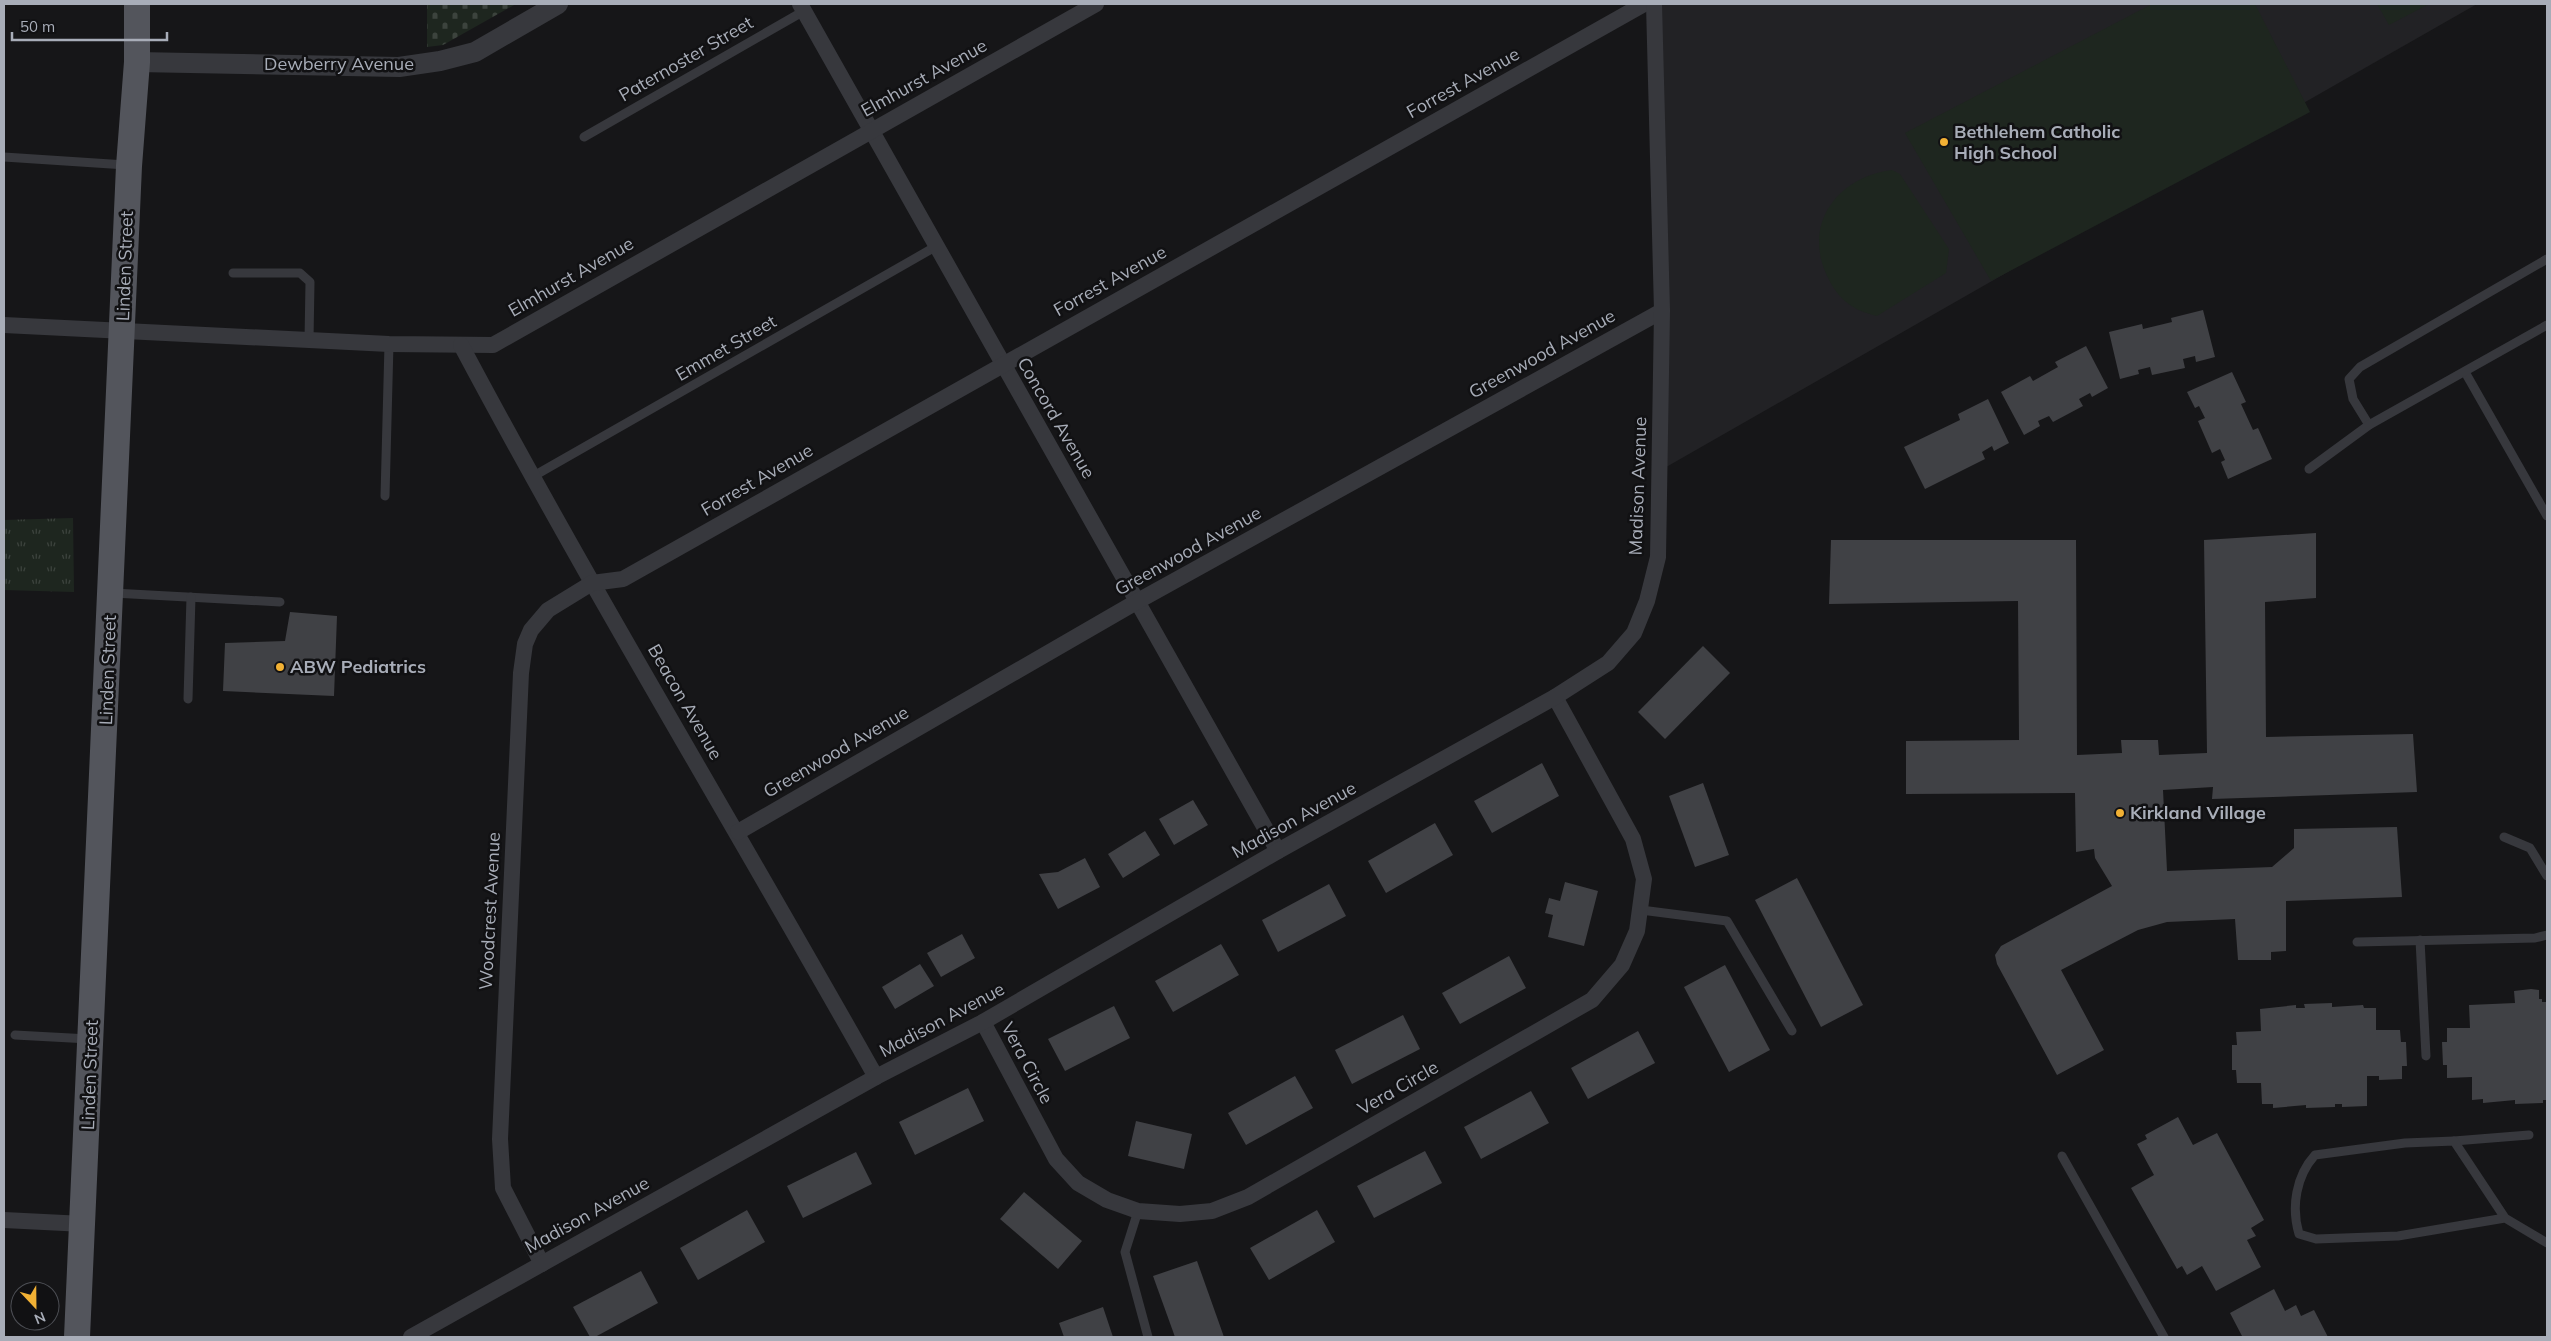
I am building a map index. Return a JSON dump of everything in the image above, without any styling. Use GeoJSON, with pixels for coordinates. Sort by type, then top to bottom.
{"type":"FeatureCollection","features":[{"type":"Feature","properties":{"kind":"main road","name":"Linden Street"},"geometry":{"type":"LineString","coordinates":[[77,1337],[84,1224],[129,166],[137,62],[137,4]]}},
{"type":"Feature","properties":{"kind":"street","name":"Dewberry Avenue"},"geometry":{"type":"LineString","coordinates":[[137,62],[399,67],[475,52],[558,4]]}},
{"type":"Feature","properties":{"kind":"street","name":"Elmhurst Avenue"},"geometry":{"type":"LineString","coordinates":[[4,325],[389,344],[493,345],[1096,4]]}},
{"type":"Feature","properties":{"kind":"street","name":"Forrest Avenue"},"geometry":{"type":"LineString","coordinates":[[592,583],[623,579],[1644,4]]}},
{"type":"Feature","properties":{"kind":"street","name":"Madison Avenue"},"geometry":{"type":"LineString","coordinates":[[411,1337],[876,1077],[982,1022],[1278,851],[1555,697],[1608,663],[1634,633],[1647,602],[1658,557],[1662,311],[1654,4]]}},
{"type":"Feature","properties":{"kind":"street","name":"Concord Avenue"},"geometry":{"type":"LineString","coordinates":[[802,8],[872,130],[935,247],[1138,601],[1278,851]]}},
{"type":"Feature","properties":{"kind":"street","name":"Greenwood Avenue"},"geometry":{"type":"LineString","coordinates":[[738,832],[1138,601],[1662,311]]}},
{"type":"Feature","properties":{"kind":"street","name":"Beacon Avenue"},"geometry":{"type":"LineString","coordinates":[[461,345],[592,583],[738,832],[876,1077]]}},
{"type":"Feature","properties":{"kind":"street","name":"Woodcrest Avenue"},"geometry":{"type":"LineString","coordinates":[[542,1264],[503,1188],[500,1139],[521,673],[525,644],[531,630],[548,610],[592,583]]}},
{"type":"Feature","properties":{"kind":"street","name":"Vera Circle"},"geometry":{"type":"LineString","coordinates":[[982,1022],[1056,1159],[1078,1183],[1107,1200],[1138,1211],[1180,1214],[1212,1211],[1248,1197],[1592,1000],[1622,965],[1637,930],[1644,879],[1633,838],[1555,697]]}},
{"type":"Feature","properties":{"kind":"street"},"geometry":{"type":"LineString","coordinates":[[4,1220],[84,1224]]}},
{"type":"Feature","properties":{"kind":"lane","name":"Paternoster Street"},"geometry":{"type":"LineString","coordinates":[[584,137],[802,8]]}},
{"type":"Feature","properties":{"kind":"lane"},"geometry":{"type":"LineString","coordinates":[[4,157],[129,166]]}},
{"type":"Feature","properties":{"kind":"lane","name":"Emmet Street"},"geometry":{"type":"LineString","coordinates":[[532,477],[935,247]]}},
{"type":"Feature","properties":{"kind":"lane"},"geometry":{"type":"LineString","coordinates":[[2369,425],[2353,400],[2349,380],[2360,367],[2547,259]]}},
{"type":"Feature","properties":{"kind":"lane"},"geometry":{"type":"LineString","coordinates":[[233,273],[300,274],[310,282],[310,340]]}},
{"type":"Feature","properties":{"kind":"lane"},"geometry":{"type":"LineString","coordinates":[[2309,469],[2369,425],[2547,325]]}},
{"type":"Feature","properties":{"kind":"lane"},"geometry":{"type":"LineString","coordinates":[[385,496],[389,344]]}},
{"type":"Feature","properties":{"kind":"lane"},"geometry":{"type":"LineString","coordinates":[[2465,372],[2547,516]]}},
{"type":"Feature","properties":{"kind":"lane"},"geometry":{"type":"LineString","coordinates":[[111,593],[280,602]]}},
{"type":"Feature","properties":{"kind":"lane"},"geometry":{"type":"LineString","coordinates":[[188,699],[191,597]]}},
{"type":"Feature","properties":{"kind":"lane"},"geometry":{"type":"LineString","coordinates":[[2504,837],[2530,848],[2547,876]]}},
{"type":"Feature","properties":{"kind":"lane"},"geometry":{"type":"LineString","coordinates":[[1641,910],[1727,921],[1792,1031]]}},
{"type":"Feature","properties":{"kind":"lane"},"geometry":{"type":"LineString","coordinates":[[2357,942],[2534,938],[2547,935]]}},
{"type":"Feature","properties":{"kind":"lane"},"geometry":{"type":"LineString","coordinates":[[2420,940],[2426,1056]]}},
{"type":"Feature","properties":{"kind":"lane"},"geometry":{"type":"LineString","coordinates":[[15,1035],[92,1039]]}},
{"type":"Feature","properties":{"kind":"lane"},"geometry":{"type":"LineString","coordinates":[[2505,1218],[2398,1236],[2316,1239],[2299,1234],[2294,1217],[2303,1168],[2315,1155],[2405,1143],[2529,1135]]}},
{"type":"Feature","properties":{"kind":"lane"},"geometry":{"type":"LineString","coordinates":[[2454,1141],[2505,1218],[2547,1243]]}},
{"type":"Feature","properties":{"kind":"lane"},"geometry":{"type":"LineString","coordinates":[[2062,1156],[2164,1337]]}},
{"type":"Feature","properties":{"kind":"lane"},"geometry":{"type":"LineString","coordinates":[[1138,1211],[1125,1252],[1148,1337]]}},
{"type":"Feature","properties":{"kind":"shaded area","name":"Bethlehem Catholic High School"},"geometry":{"type":"Polygon","coordinates":[[[1650,4],[2477,4],[1661,470],[1650,4]]]}},
{"type":"Feature","properties":{"kind":"green space"},"geometry":{"type":"Polygon","coordinates":[[[427,4],[516,4],[443,45],[427,47],[427,4]]]}},
{"type":"Feature","properties":{"kind":"green space"},"geometry":{"type":"Polygon","coordinates":[[[2152,4],[2255,4],[2310,112],[1991,281],[1905,133],[2152,4]]]}},
{"type":"Feature","properties":{"kind":"green space"},"geometry":{"type":"Polygon","coordinates":[[[2377,4],[2429,4],[2389,25],[2377,4]]]}},
{"type":"Feature","properties":{"kind":"green space"},"geometry":{"type":"Polygon","coordinates":[[[1892,170],[1900,174],[1949,249],[1946,273],[1877,316],[1851,306],[1839,295],[1825,271],[1820,252],[1819,235],[1824,218],[1832,204],[1843,191],[1857,181],[1874,174],[1892,170]]]}},
{"type":"Feature","properties":{"kind":"green space"},"geometry":{"type":"Polygon","coordinates":[[[73,518],[74,592],[4,590],[4,520],[73,518]]]}},
{"type":"Feature","properties":{"kind":"building"},"geometry":{"type":"Polygon","coordinates":[[[2203,310],[2215,357],[2196,362],[2195,356],[2183,359],[2185,368],[2152,375],[2150,367],[2138,370],[2139,374],[2120,379],[2109,332],[2142,324],[2143,329],[2172,322],[2171,318],[2203,310]]]}},
{"type":"Feature","properties":{"kind":"building"},"geometry":{"type":"Polygon","coordinates":[[[2086,346],[2108,388],[2092,397],[2090,393],[2079,399],[2083,406],[2053,422],[2049,416],[2038,421],[2040,426],[2024,435],[2001,392],[2030,376],[2033,381],[2058,367],[2055,362],[2086,346]]]}},
{"type":"Feature","properties":{"kind":"building"},"geometry":{"type":"Polygon","coordinates":[[[2232,372],[2246,402],[2241,404],[2253,430],[2258,428],[2272,459],[2228,479],[2221,462],[2225,460],[2220,449],[2212,453],[2198,421],[2205,418],[2199,406],[2195,408],[2187,392],[2232,372]]]}},
{"type":"Feature","properties":{"kind":"building"},"geometry":{"type":"Polygon","coordinates":[[[1988,399],[2009,443],[1994,451],[1992,446],[1982,452],[1985,459],[1925,489],[1904,447],[1960,420],[1958,414],[1988,399]]]}},
{"type":"Feature","properties":{"kind":"building","name":"Kirkland Village"},"geometry":{"type":"Polygon","coordinates":[[[2316,533],[2316,598],[2265,602],[2266,737],[2413,734],[2417,792],[2212,799],[2213,787],[2163,790],[2167,871],[2272,867],[2294,848],[2294,829],[2397,827],[2402,897],[2286,901],[2286,951],[2271,952],[2271,960],[2238,960],[2235,919],[2167,922],[2138,930],[2061,970],[2104,1050],[2057,1075],[1997,964],[1995,955],[2001,946],[2112,886],[2095,858],[2094,849],[2076,852],[2075,793],[1906,794],[1906,741],[2019,740],[2018,601],[1829,604],[1831,540],[2076,540],[2077,755],[2122,753],[2121,740],[2158,740],[2159,755],[2207,753],[2204,540],[2316,533]]]}},
{"type":"Feature","properties":{"kind":"building","name":"ABW Pediatrics"},"geometry":{"type":"Polygon","coordinates":[[[290,612],[337,616],[334,696],[223,691],[225,643],[285,641],[290,612]]]}},
{"type":"Feature","properties":{"kind":"building"},"geometry":{"type":"Polygon","coordinates":[[[1703,646],[1730,673],[1665,739],[1638,712],[1703,646]]]}},
{"type":"Feature","properties":{"kind":"building"},"geometry":{"type":"Polygon","coordinates":[[[1542,763],[1559,796],[1492,833],[1474,801],[1542,763]]]}},
{"type":"Feature","properties":{"kind":"building"},"geometry":{"type":"Polygon","coordinates":[[[1703,783],[1729,855],[1695,867],[1669,796],[1703,783]]]}},
{"type":"Feature","properties":{"kind":"building"},"geometry":{"type":"Polygon","coordinates":[[[1193,800],[1208,825],[1174,845],[1159,819],[1193,800]]]}},
{"type":"Feature","properties":{"kind":"building"},"geometry":{"type":"Polygon","coordinates":[[[1435,823],[1453,855],[1386,893],[1368,861],[1435,823]]]}},
{"type":"Feature","properties":{"kind":"building"},"geometry":{"type":"Polygon","coordinates":[[[1145,831],[1160,855],[1123,878],[1108,854],[1145,831]]]}},
{"type":"Feature","properties":{"kind":"building"},"geometry":{"type":"Polygon","coordinates":[[[1085,858],[1100,887],[1058,909],[1039,874],[1058,872],[1085,858]]]}},
{"type":"Feature","properties":{"kind":"building"},"geometry":{"type":"Polygon","coordinates":[[[1797,878],[1863,1005],[1821,1027],[1755,900],[1797,878]]]}},
{"type":"Feature","properties":{"kind":"building"},"geometry":{"type":"Polygon","coordinates":[[[1565,882],[1598,891],[1584,946],[1548,937],[1553,915],[1545,913],[1549,898],[1560,901],[1565,882]]]}},
{"type":"Feature","properties":{"kind":"building"},"geometry":{"type":"Polygon","coordinates":[[[1329,884],[1346,916],[1278,952],[1262,920],[1329,884]]]}},
{"type":"Feature","properties":{"kind":"building"},"geometry":{"type":"Polygon","coordinates":[[[962,934],[975,958],[941,977],[927,953],[962,934]]]}},
{"type":"Feature","properties":{"kind":"building"},"geometry":{"type":"Polygon","coordinates":[[[1221,944],[1239,975],[1173,1012],[1155,981],[1221,944]]]}},
{"type":"Feature","properties":{"kind":"building"},"geometry":{"type":"Polygon","coordinates":[[[1509,956],[1526,988],[1460,1024],[1442,993],[1509,956]]]}},
{"type":"Feature","properties":{"kind":"building"},"geometry":{"type":"Polygon","coordinates":[[[920,964],[934,986],[895,1009],[882,987],[920,964]]]}},
{"type":"Feature","properties":{"kind":"building"},"geometry":{"type":"Polygon","coordinates":[[[1725,965],[1770,1050],[1729,1072],[1684,987],[1725,965]]]}},
{"type":"Feature","properties":{"kind":"building"},"geometry":{"type":"Polygon","coordinates":[[[2539,990],[2539,999],[2542,999],[2542,1002],[2547,1002],[2547,1100],[2543,1100],[2543,1103],[2515,1104],[2515,1100],[2483,1103],[2483,1099],[2472,1100],[2472,1077],[2447,1078],[2447,1065],[2443,1065],[2442,1042],[2447,1042],[2447,1028],[2470,1028],[2469,1005],[2515,1003],[2514,991],[2539,990]]]}},
{"type":"Feature","properties":{"kind":"building"},"geometry":{"type":"Polygon","coordinates":[[[2332,1003],[2332,1007],[2363,1005],[2364,1008],[2376,1008],[2376,1030],[2400,1030],[2401,1042],[2406,1042],[2407,1066],[2402,1066],[2402,1079],[2379,1080],[2379,1076],[2367,1076],[2367,1106],[2342,1107],[2342,1104],[2335,1104],[2335,1107],[2306,1108],[2306,1105],[2273,1108],[2273,1104],[2262,1104],[2261,1083],[2237,1083],[2236,1070],[2232,1070],[2232,1045],[2237,1045],[2236,1032],[2261,1031],[2260,1009],[2296,1005],[2296,1008],[2305,1008],[2304,1004],[2332,1003]]]}},
{"type":"Feature","properties":{"kind":"building"},"geometry":{"type":"Polygon","coordinates":[[[1114,1006],[1130,1038],[1065,1071],[1048,1039],[1114,1006]]]}},
{"type":"Feature","properties":{"kind":"building"},"geometry":{"type":"Polygon","coordinates":[[[1403,1015],[1420,1049],[1352,1084],[1335,1050],[1403,1015]]]}},
{"type":"Feature","properties":{"kind":"building"},"geometry":{"type":"Polygon","coordinates":[[[1638,1031],[1655,1063],[1588,1099],[1571,1068],[1638,1031]]]}},
{"type":"Feature","properties":{"kind":"building"},"geometry":{"type":"Polygon","coordinates":[[[1295,1076],[1313,1108],[1246,1145],[1228,1113],[1295,1076]]]}},
{"type":"Feature","properties":{"kind":"building"},"geometry":{"type":"Polygon","coordinates":[[[968,1088],[984,1121],[915,1155],[899,1122],[968,1088]]]}},
{"type":"Feature","properties":{"kind":"building"},"geometry":{"type":"Polygon","coordinates":[[[1531,1091],[1549,1123],[1481,1159],[1464,1127],[1531,1091]]]}},
{"type":"Feature","properties":{"kind":"building"},"geometry":{"type":"Polygon","coordinates":[[[2178,1117],[2193,1145],[2217,1133],[2264,1220],[2251,1228],[2256,1236],[2247,1240],[2261,1267],[2216,1291],[2202,1266],[2187,1275],[2182,1266],[2177,1269],[2131,1188],[2154,1175],[2137,1144],[2147,1139],[2145,1135],[2178,1117]]]}},
{"type":"Feature","properties":{"kind":"building"},"geometry":{"type":"Polygon","coordinates":[[[1136,1121],[1192,1134],[1184,1169],[1128,1156],[1136,1121]]]}},
{"type":"Feature","properties":{"kind":"building"},"geometry":{"type":"Polygon","coordinates":[[[1425,1151],[1442,1183],[1374,1218],[1357,1186],[1425,1151]]]}},
{"type":"Feature","properties":{"kind":"building"},"geometry":{"type":"Polygon","coordinates":[[[856,1152],[872,1184],[803,1218],[787,1186],[856,1152]]]}},
{"type":"Feature","properties":{"kind":"building"},"geometry":{"type":"Polygon","coordinates":[[[1024,1192],[1082,1241],[1058,1269],[1000,1219],[1024,1192]]]}},
{"type":"Feature","properties":{"kind":"building"},"geometry":{"type":"Polygon","coordinates":[[[747,1210],[765,1242],[698,1280],[680,1248],[747,1210]]]}},
{"type":"Feature","properties":{"kind":"building"},"geometry":{"type":"Polygon","coordinates":[[[1317,1210],[1335,1242],[1269,1280],[1250,1248],[1317,1210]]]}},
{"type":"Feature","properties":{"kind":"building"},"geometry":{"type":"Polygon","coordinates":[[[1197,1261],[1224,1337],[1175,1337],[1153,1276],[1197,1261]]]}},
{"type":"Feature","properties":{"kind":"building"},"geometry":{"type":"Polygon","coordinates":[[[641,1271],[658,1303],[595,1337],[590,1337],[573,1307],[641,1271]]]}},
{"type":"Feature","properties":{"kind":"building"},"geometry":{"type":"Polygon","coordinates":[[[2274,1289],[2285,1311],[2296,1305],[2301,1316],[2314,1310],[2328,1337],[2239,1337],[2242,1336],[2230,1313],[2274,1289]]]}},
{"type":"Feature","properties":{"kind":"building"},"geometry":{"type":"Polygon","coordinates":[[[1103,1307],[1113,1337],[1064,1337],[1059,1323],[1103,1307]]]}},
{"type":"Feature","properties":{"kind":"place","name":"Bethlehem Catholic High School"},"geometry":{"type":"Point","coordinates":[1944,142]}},
{"type":"Feature","properties":{"kind":"place","name":"ABW Pediatrics"},"geometry":{"type":"Point","coordinates":[280,667]}},
{"type":"Feature","properties":{"kind":"place","name":"Kirkland Village"},"geometry":{"type":"Point","coordinates":[2120,813]}}]}
